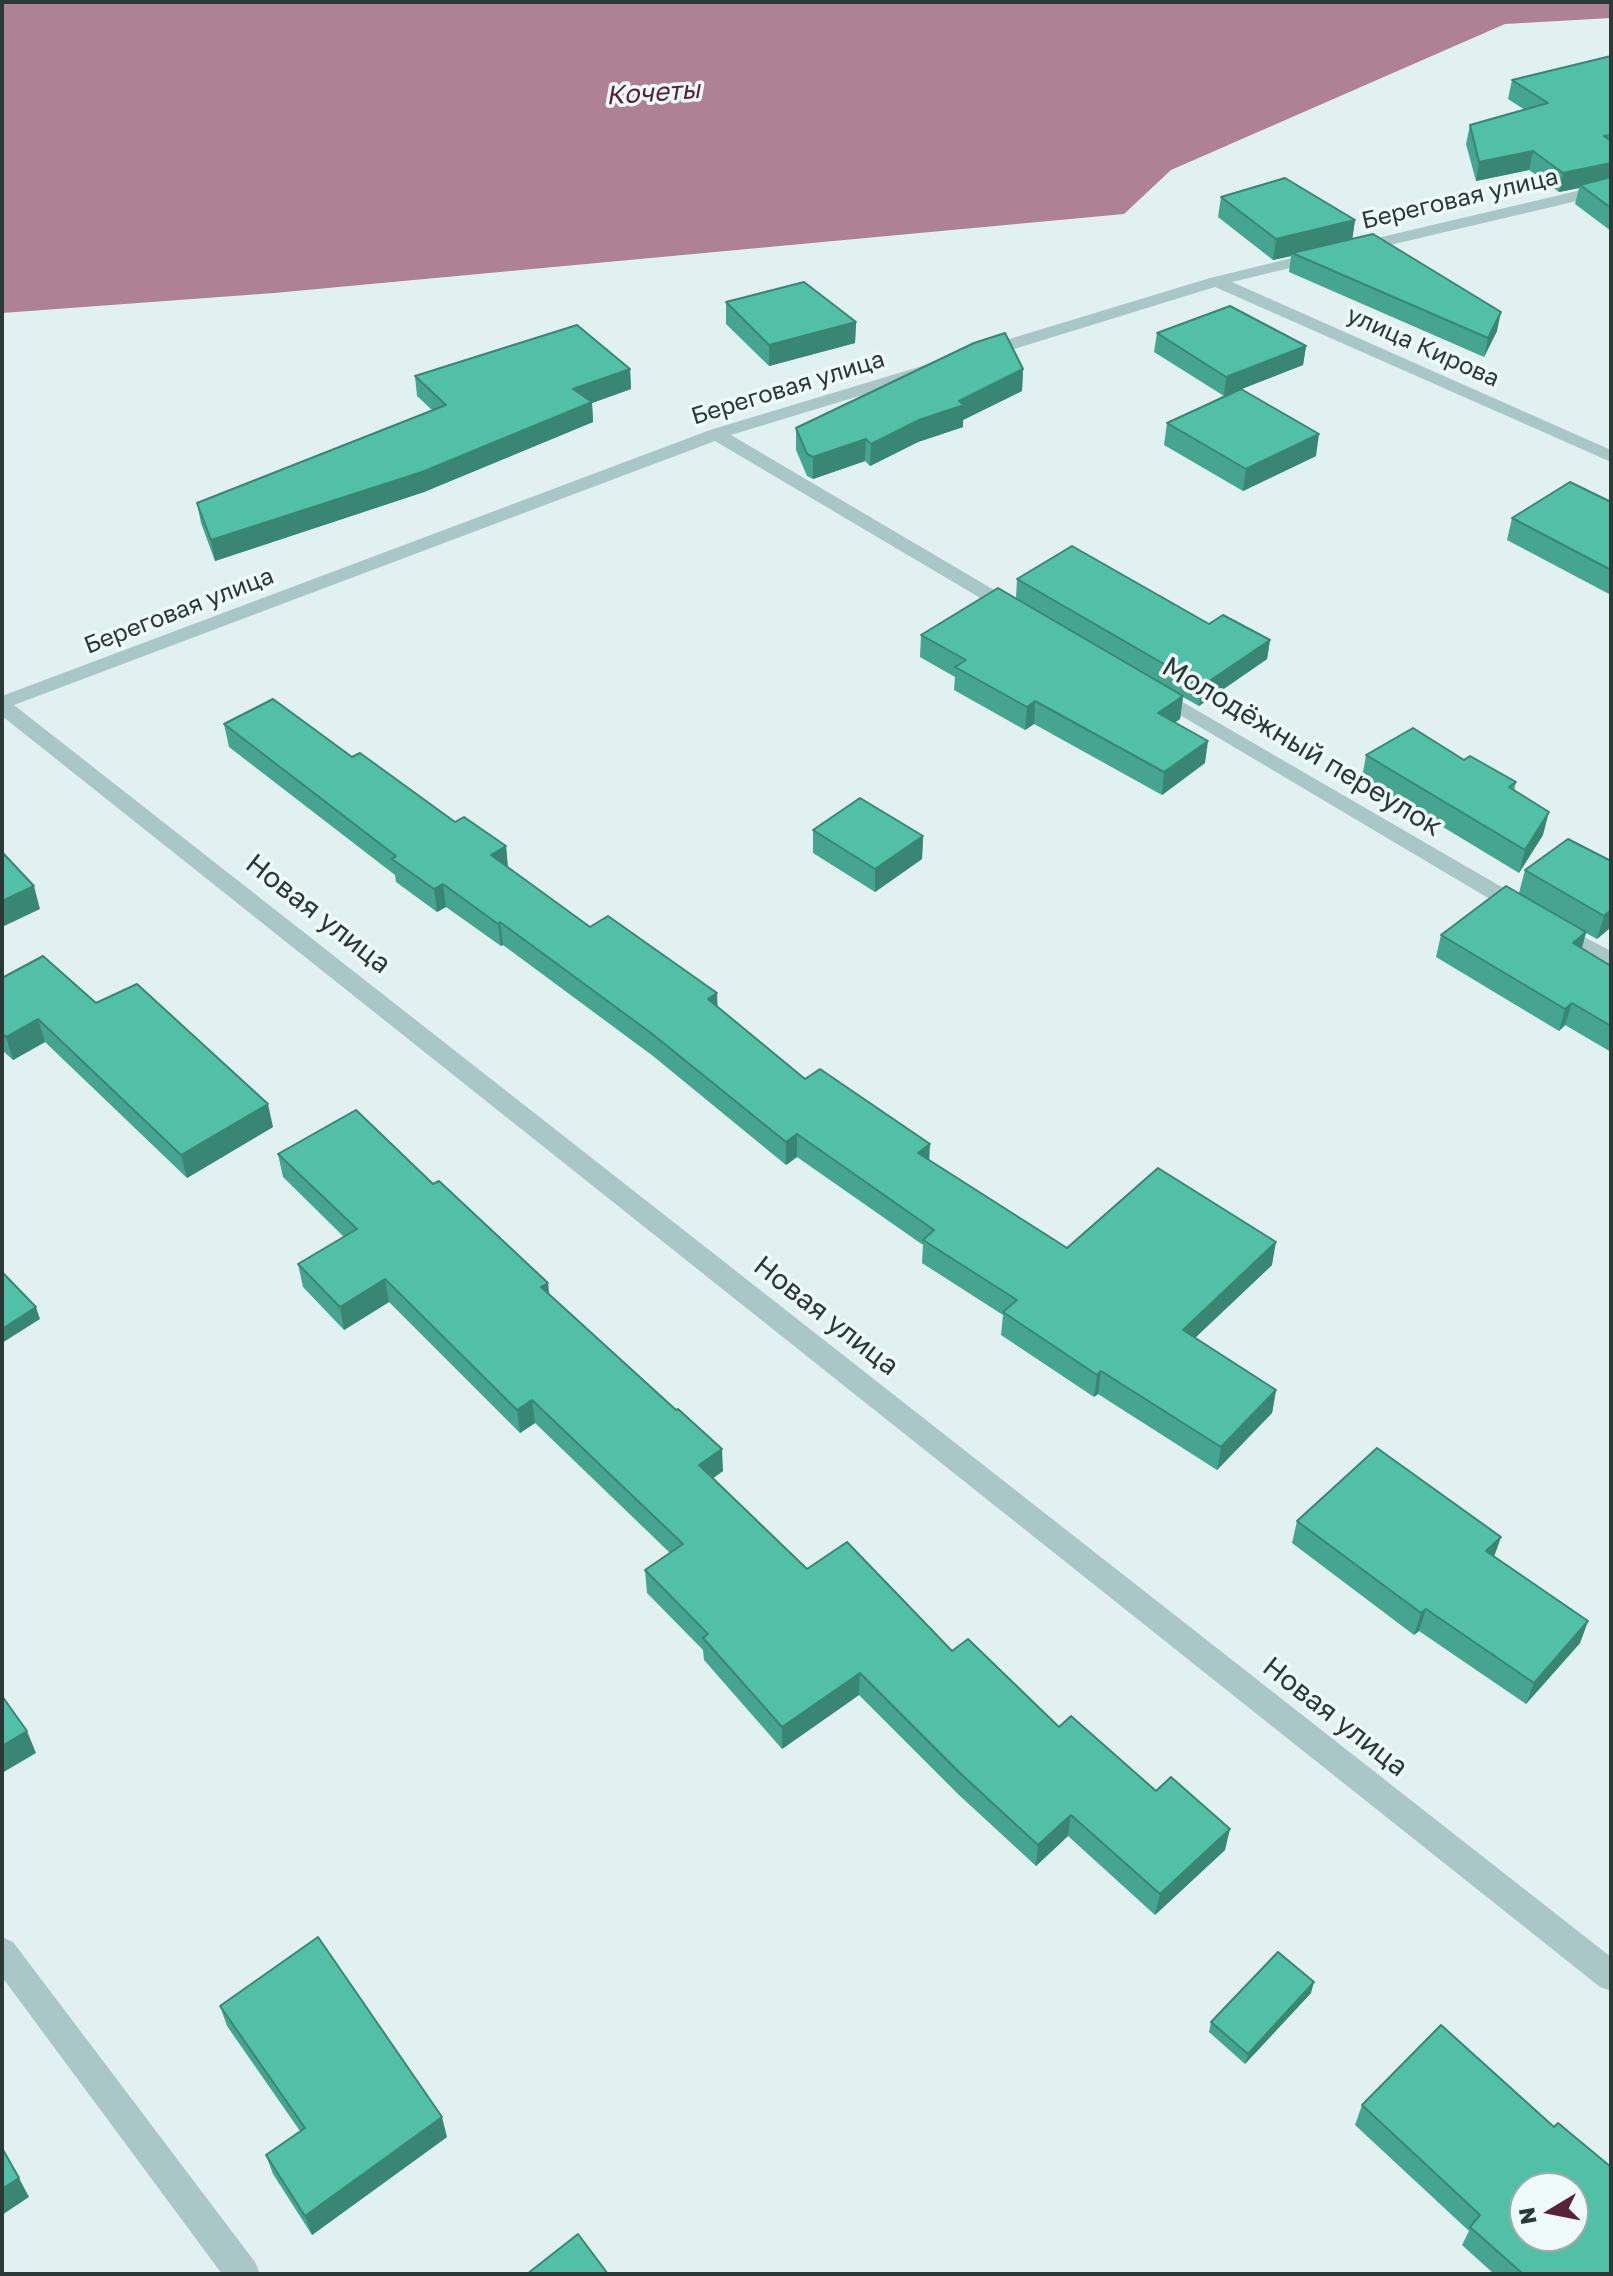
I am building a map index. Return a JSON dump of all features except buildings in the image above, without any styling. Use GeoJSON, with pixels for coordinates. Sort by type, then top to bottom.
{"type":"FeatureCollection","features":[{"type":"Feature","properties":{"kind":"street","name":"Береговая улица"},"geometry":{"type":"LineString","coordinates":[[2,704],[716,434],[1216,281],[1611,188]]}},
{"type":"Feature","properties":{"kind":"street","name":"улица Кирова"},"geometry":{"type":"LineString","coordinates":[[1216,281],[1611,457]]}},
{"type":"Feature","properties":{"kind":"street"},"geometry":{"type":"LineString","coordinates":[[716,434],[1033,621]]}},
{"type":"Feature","properties":{"kind":"street","name":"Молодёжный переулок"},"geometry":{"type":"LineString","coordinates":[[1143,685],[1611,961]]}},
{"type":"Feature","properties":{"kind":"street","name":"Новая улица"},"geometry":{"type":"LineString","coordinates":[[2,704],[1611,1976]]}},
{"type":"Feature","properties":{"kind":"street"},"geometry":{"type":"LineString","coordinates":[[2,1952],[243,2274]]}},
{"type":"Feature","properties":{"kind":"water","name":"Кочеты"},"geometry":{"type":"Polygon","coordinates":[[[2,2],[1611,2],[1611,18],[1505,24],[1171,170],[1124,214],[274,293],[2,313],[2,2]]]}}]}
